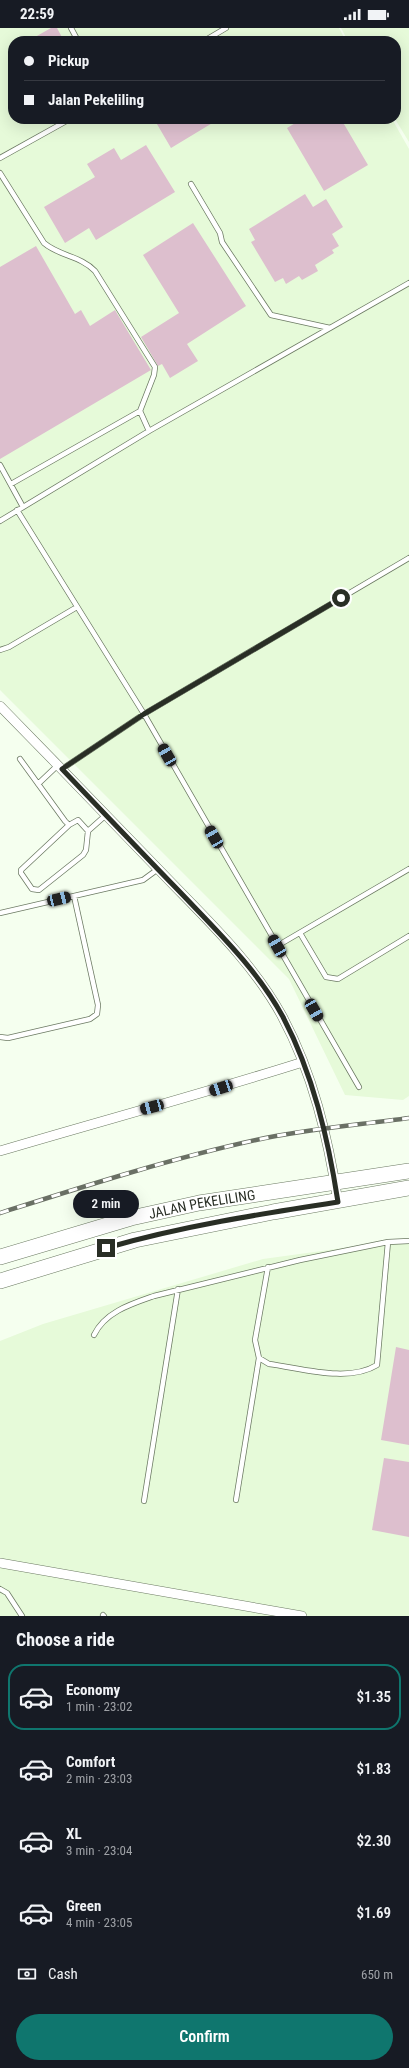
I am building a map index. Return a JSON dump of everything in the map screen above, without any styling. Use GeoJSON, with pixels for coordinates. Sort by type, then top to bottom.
{"type":"FeatureCollection","features":[{"type":"Feature","properties":{"kind":"main road","name":"JALAN PEKELILING"},"geometry":{"type":"LineString","coordinates":[[0,1257],[131,1218],[199,1203],[409,1171]]}},
{"type":"Feature","properties":{"kind":"main road","name":"JALAN PEKELILING"},"geometry":{"type":"LineString","coordinates":[[0,1281],[136,1240],[273,1212],[338,1202],[409,1188]]}},
{"type":"Feature","properties":{"kind":"street"},"geometry":{"type":"LineString","coordinates":[[0,706],[219,933],[270,996],[282,1016],[303,1062],[318,1108],[338,1202]]}},
{"type":"Feature","properties":{"kind":"street"},"geometry":{"type":"LineString","coordinates":[[0,1151],[96,1122],[208,1092],[303,1062]]}},
{"type":"Feature","properties":{"kind":"street"},"geometry":{"type":"LineString","coordinates":[[0,1563],[302,1616]]}},
{"type":"Feature","properties":{"kind":"lane"},"geometry":{"type":"LineString","coordinates":[[212,36],[226,28]]}},
{"type":"Feature","properties":{"kind":"lane"},"geometry":{"type":"LineString","coordinates":[[0,158],[61,124]]}},
{"type":"Feature","properties":{"kind":"lane"},"geometry":{"type":"LineString","coordinates":[[0,173],[44,243],[54,250],[82,260],[95,271],[152,361],[154,367],[154,375],[140,411],[11,484]]}},
{"type":"Feature","properties":{"kind":"lane"},"geometry":{"type":"LineString","coordinates":[[191,184],[220,232],[222,242],[271,315],[330,328]]}},
{"type":"Feature","properties":{"kind":"lane"},"geometry":{"type":"LineString","coordinates":[[0,521],[149,431],[409,283]]}},
{"type":"Feature","properties":{"kind":"lane"},"geometry":{"type":"LineString","coordinates":[[140,411],[149,431]]}},
{"type":"Feature","properties":{"kind":"lane"},"geometry":{"type":"LineString","coordinates":[[0,465],[23,507]]}},
{"type":"Feature","properties":{"kind":"lane"},"geometry":{"type":"LineString","coordinates":[[17,510],[144,714],[359,1087]]}},
{"type":"Feature","properties":{"kind":"lane"},"geometry":{"type":"LineString","coordinates":[[38,784],[60,767],[144,714],[408,561]]}},
{"type":"Feature","properties":{"kind":"lane"},"geometry":{"type":"LineString","coordinates":[[0,650],[9,647],[77,607]]}},
{"type":"Feature","properties":{"kind":"lane"},"geometry":{"type":"LineString","coordinates":[[20,759],[68,825]]}},
{"type":"Feature","properties":{"kind":"lane"},"geometry":{"type":"LineString","coordinates":[[88,830],[78,820],[68,825],[21,870],[21,873],[32,889],[39,890],[83,855],[86,850],[88,830],[106,815]]}},
{"type":"Feature","properties":{"kind":"lane"},"geometry":{"type":"LineString","coordinates":[[0,913],[143,880],[158,869]]}},
{"type":"Feature","properties":{"kind":"lane"},"geometry":{"type":"LineString","coordinates":[[277,946],[409,869]]}},
{"type":"Feature","properties":{"kind":"lane"},"geometry":{"type":"LineString","coordinates":[[0,1037],[8,1038],[90,1019],[97,1014],[98,1005],[74,896]]}},
{"type":"Feature","properties":{"kind":"lane"},"geometry":{"type":"LineString","coordinates":[[300,933],[326,978],[334,979],[338,979],[409,936]]}},
{"type":"Feature","properties":{"kind":"lane"},"geometry":{"type":"LineString","coordinates":[[94,1335],[103,1321],[117,1311],[132,1304],[178,1289],[268,1267],[388,1242],[409,1241]]}},
{"type":"Feature","properties":{"kind":"lane"},"geometry":{"type":"LineString","coordinates":[[259,1358],[269,1364],[347,1375],[371,1369],[377,1365],[388,1242]]}},
{"type":"Feature","properties":{"kind":"lane"},"geometry":{"type":"LineString","coordinates":[[236,1500],[259,1358],[255,1340],[268,1267]]}},
{"type":"Feature","properties":{"kind":"lane"},"geometry":{"type":"LineString","coordinates":[[144,1501],[178,1289]]}},
{"type":"Feature","properties":{"kind":"lane"},"geometry":{"type":"LineString","coordinates":[[0,1589],[7,1593],[22,1616]]}},
{"type":"Feature","properties":{"kind":"shaded area"},"geometry":{"type":"Polygon","coordinates":[[[0,28],[339,28],[343,36],[8,36],[8,124],[395,124],[409,149],[409,1096],[403,1100],[345,1095],[289,979],[0,690],[0,28]]]}},
{"type":"Feature","properties":{"kind":"shaded area"},"geometry":{"type":"Polygon","coordinates":[[[341,28],[409,28],[409,142],[398,124],[401,124],[401,36],[345,36],[341,28]]]}},
{"type":"Feature","properties":{"kind":"shaded area"},"geometry":{"type":"Polygon","coordinates":[[[409,1239],[409,1616],[0,1616],[0,1341],[43,1324],[263,1259],[409,1239]]]}},
{"type":"Feature","properties":{"kind":"building"},"geometry":{"type":"Polygon","coordinates":[[[51,28],[57,28],[61,36],[37,36],[51,28]]]}},
{"type":"Feature","properties":{"kind":"building"},"geometry":{"type":"Polygon","coordinates":[[[157,124],[211,124],[171,148],[157,124]]]}},
{"type":"Feature","properties":{"kind":"building"},"geometry":{"type":"Polygon","coordinates":[[[294,124],[344,124],[368,165],[324,191],[287,128],[294,124]]]}},
{"type":"Feature","properties":{"kind":"building"},"geometry":{"type":"Polygon","coordinates":[[[146,145],[175,192],[96,240],[89,228],[65,243],[44,207],[95,177],[87,164],[114,148],[121,160],[146,145]]]}},
{"type":"Feature","properties":{"kind":"building"},"geometry":{"type":"Polygon","coordinates":[[[305,194],[313,207],[326,199],[343,227],[332,234],[339,246],[332,250],[334,253],[315,265],[318,271],[302,280],[299,276],[286,284],[283,278],[275,282],[251,242],[255,240],[249,229],[305,194]]]}},
{"type":"Feature","properties":{"kind":"building"},"geometry":{"type":"Polygon","coordinates":[[[193,223],[246,306],[187,344],[198,361],[170,378],[162,364],[158,366],[141,337],[179,313],[143,255],[193,223]]]}},
{"type":"Feature","properties":{"kind":"building"},"geometry":{"type":"Polygon","coordinates":[[[36,246],[75,314],[81,310],[90,326],[115,310],[151,370],[0,459],[0,267],[36,246]]]}},
{"type":"Feature","properties":{"kind":"building"},"geometry":{"type":"Polygon","coordinates":[[[396,1347],[409,1350],[409,1445],[381,1440],[396,1347]]]}},
{"type":"Feature","properties":{"kind":"building"},"geometry":{"type":"Polygon","coordinates":[[[384,1458],[409,1462],[409,1537],[372,1530],[384,1458]]]}},
{"type":"Feature","properties":{"kind":"railway"},"geometry":{"type":"LineString","coordinates":[[0,1213],[127,1174],[224,1147],[294,1133],[409,1118]]}},
{"type":"Feature","properties":{"kind":"route"},"geometry":{"type":"LineString","coordinates":[[106,1248],[136,1240],[273,1212],[338,1202],[312,1085],[293,1039],[270,996],[219,933],[62,769],[144,714],[341,598]]}}]}
